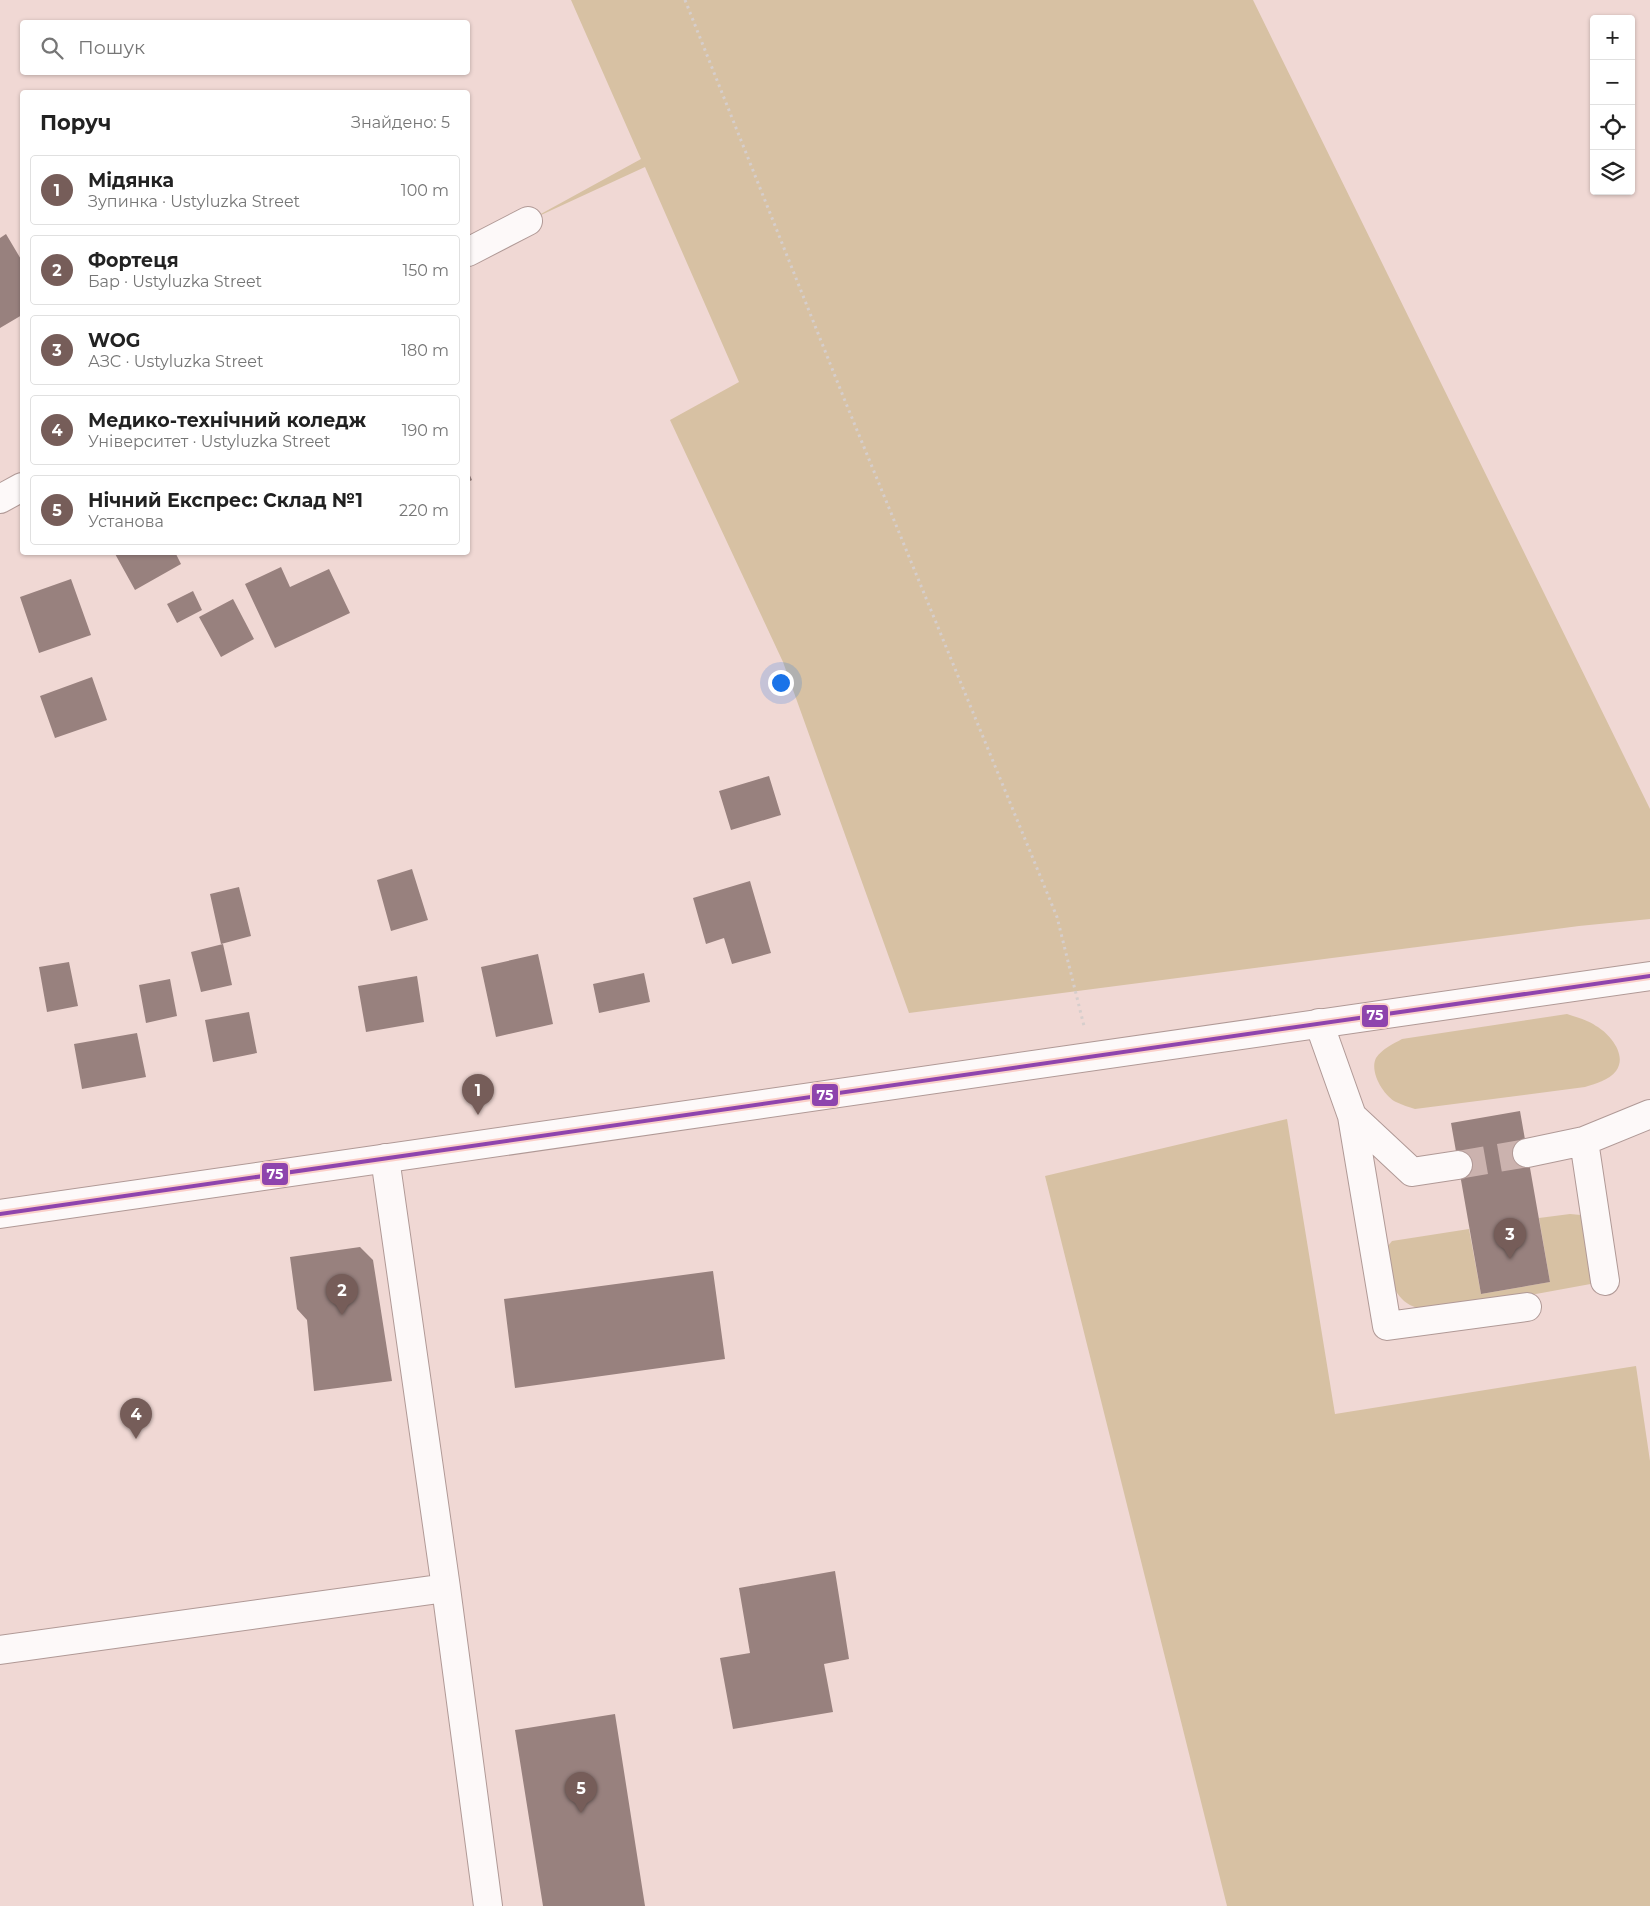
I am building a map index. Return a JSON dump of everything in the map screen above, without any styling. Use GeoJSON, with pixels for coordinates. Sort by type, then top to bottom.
{"type":"FeatureCollection","features":[{"type":"Feature","properties":{"kind":"main road"},"geometry":{"type":"LineString","coordinates":[[470,251],[528,221]]}},
{"type":"Feature","properties":{"kind":"main road"},"geometry":{"type":"LineString","coordinates":[[0,499],[20,488]]}},
{"type":"Feature","properties":{"kind":"main road"},"geometry":{"type":"LineString","coordinates":[[0,1214],[1650,976]]}},
{"type":"Feature","properties":{"kind":"main road"},"geometry":{"type":"LineString","coordinates":[[1319,1023],[1352,1116],[1387,1326],[1527,1307]]}},
{"type":"Feature","properties":{"kind":"main road"},"geometry":{"type":"LineString","coordinates":[[1527,1153],[1584,1141],[1650,1114]]}},
{"type":"Feature","properties":{"kind":"main road"},"geometry":{"type":"LineString","coordinates":[[1352,1116],[1412,1172],[1458,1165]]}},
{"type":"Feature","properties":{"kind":"main road"},"geometry":{"type":"LineString","coordinates":[[1584,1141],[1605,1281]]}},
{"type":"Feature","properties":{"kind":"main road"},"geometry":{"type":"LineString","coordinates":[[385,1158],[446,1588],[488,1906]]}},
{"type":"Feature","properties":{"kind":"main road"},"geometry":{"type":"LineString","coordinates":[[0,1650],[446,1588]]}},
{"type":"Feature","properties":{"kind":"path"},"geometry":{"type":"LineString","coordinates":[[685,0],[843,396],[1057,917],[1092,1056]]}},
{"type":"Feature","properties":{"kind":"shaded area"},"geometry":{"type":"Polygon","coordinates":[[[571,0],[1253,0],[1650,809],[1650,919],[1579,926],[909,1013],[783,662],[670,420],[739,382],[645,167],[528,221],[641,159],[571,0]]]}},
{"type":"Feature","properties":{"kind":"shaded area"},"geometry":{"type":"Polygon","coordinates":[[[1567,1014],[1593,1024],[1611,1039],[1620,1058],[1616,1071],[1610,1077],[1585,1087],[1415,1109],[1391,1099],[1379,1083],[1374,1070],[1374,1064],[1378,1055],[1384,1049],[1402,1039],[1567,1014]]]}},
{"type":"Feature","properties":{"kind":"shaded area"},"geometry":{"type":"Polygon","coordinates":[[[1287,1119],[1335,1414],[1636,1366],[1650,1461],[1650,1906],[1227,1906],[1045,1176],[1287,1119]]]}},
{"type":"Feature","properties":{"kind":"shaded area"},"geometry":{"type":"Polygon","coordinates":[[[1570,1214],[1581,1215],[1586,1223],[1596,1283],[1525,1296],[1426,1310],[1406,1303],[1395,1290],[1391,1281],[1383,1252],[1392,1241],[1469,1229],[1481,1294],[1550,1282],[1539,1218],[1570,1214]]]}},
{"type":"Feature","properties":{"kind":"building"},"geometry":{"type":"Polygon","coordinates":[[[6,234],[20,258],[20,316],[0,328],[0,238],[6,234]]]}},
{"type":"Feature","properties":{"kind":"building"},"geometry":{"type":"Polygon","coordinates":[[[116,555],[176,555],[181,564],[135,590],[116,555]]]}},
{"type":"Feature","properties":{"kind":"building"},"geometry":{"type":"Polygon","coordinates":[[[281,567],[290,587],[329,569],[350,613],[275,648],[245,584],[281,567]]]}},
{"type":"Feature","properties":{"kind":"building"},"geometry":{"type":"Polygon","coordinates":[[[71,579],[91,635],[39,653],[20,597],[71,579]]]}},
{"type":"Feature","properties":{"kind":"building"},"geometry":{"type":"Polygon","coordinates":[[[193,591],[202,610],[177,623],[167,604],[193,591]]]}},
{"type":"Feature","properties":{"kind":"building"},"geometry":{"type":"Polygon","coordinates":[[[233,599],[254,639],[221,657],[199,617],[233,599]]]}},
{"type":"Feature","properties":{"kind":"building"},"geometry":{"type":"Polygon","coordinates":[[[92,677],[107,720],[55,738],[40,696],[92,677]]]}},
{"type":"Feature","properties":{"kind":"building"},"geometry":{"type":"Polygon","coordinates":[[[769,776],[781,815],[731,830],[719,791],[769,776]]]}},
{"type":"Feature","properties":{"kind":"building"},"geometry":{"type":"Polygon","coordinates":[[[412,869],[428,920],[391,931],[377,880],[412,869]]]}},
{"type":"Feature","properties":{"kind":"building"},"geometry":{"type":"Polygon","coordinates":[[[750,881],[771,953],[732,964],[724,938],[706,944],[693,898],[750,881]]]}},
{"type":"Feature","properties":{"kind":"building"},"geometry":{"type":"Polygon","coordinates":[[[239,887],[251,936],[221,944],[210,894],[239,887]]]}},
{"type":"Feature","properties":{"kind":"building"},"geometry":{"type":"Polygon","coordinates":[[[223,944],[232,985],[201,992],[191,952],[223,944]]]}},
{"type":"Feature","properties":{"kind":"building"},"geometry":{"type":"Polygon","coordinates":[[[538,954],[553,1024],[496,1037],[481,967],[538,954]]]}},
{"type":"Feature","properties":{"kind":"building"},"geometry":{"type":"Polygon","coordinates":[[[69,962],[78,1006],[47,1012],[39,967],[69,962]]]}},
{"type":"Feature","properties":{"kind":"building"},"geometry":{"type":"Polygon","coordinates":[[[644,973],[650,1002],[599,1013],[593,984],[644,973]]]}},
{"type":"Feature","properties":{"kind":"building"},"geometry":{"type":"Polygon","coordinates":[[[417,976],[424,1022],[366,1032],[358,986],[417,976]]]}},
{"type":"Feature","properties":{"kind":"building"},"geometry":{"type":"Polygon","coordinates":[[[170,979],[177,1016],[146,1023],[139,985],[170,979]]]}},
{"type":"Feature","properties":{"kind":"building"},"geometry":{"type":"Polygon","coordinates":[[[249,1012],[257,1053],[213,1062],[205,1020],[249,1012]]]}},
{"type":"Feature","properties":{"kind":"building"},"geometry":{"type":"Polygon","coordinates":[[[137,1033],[146,1077],[82,1089],[74,1044],[137,1033]]]}},
{"type":"Feature","properties":{"kind":"building"},"geometry":{"type":"Polygon","coordinates":[[[1520,1111],[1550,1282],[1481,1294],[1451,1123],[1520,1111]]]}},
{"type":"Feature","properties":{"kind":"building"},"geometry":{"type":"Polygon","coordinates":[[[360,1247],[373,1260],[392,1381],[314,1391],[307,1320],[297,1309],[290,1257],[360,1247]]]}},
{"type":"Feature","properties":{"kind":"building"},"geometry":{"type":"Polygon","coordinates":[[[713,1271],[725,1359],[515,1388],[504,1299],[713,1271]]]}},
{"type":"Feature","properties":{"kind":"building"},"geometry":{"type":"Polygon","coordinates":[[[835,1571],[849,1659],[824,1664],[833,1712],[733,1729],[720,1658],[750,1653],[739,1588],[835,1571]]]}},
{"type":"Feature","properties":{"kind":"building"},"geometry":{"type":"Polygon","coordinates":[[[615,1714],[645,1906],[543,1906],[515,1730],[615,1714]]]}},
{"type":"Feature","properties":{"kind":"tunnel"},"geometry":{"type":"LineString","coordinates":[[1458,1165],[1527,1153]]}},
{"type":"Feature","properties":{"kind":"transit line","name":"75"},"geometry":{"type":"LineString","coordinates":[[0,1214],[1650,976]]}},
{"type":"Feature","properties":{"kind":"place","name":"Мідянка"},"geometry":{"type":"Point","coordinates":[478,1115]}},
{"type":"Feature","properties":{"kind":"place","name":"WOG"},"geometry":{"type":"Point","coordinates":[1510,1259]}},
{"type":"Feature","properties":{"kind":"place","name":"Фортеця"},"geometry":{"type":"Point","coordinates":[342,1315]}},
{"type":"Feature","properties":{"kind":"place","name":"Медико-технічний коледж"},"geometry":{"type":"Point","coordinates":[136,1439]}},
{"type":"Feature","properties":{"kind":"place","name":"Нічний Експрес: Склад №1"},"geometry":{"type":"Point","coordinates":[581,1813]}}]}
